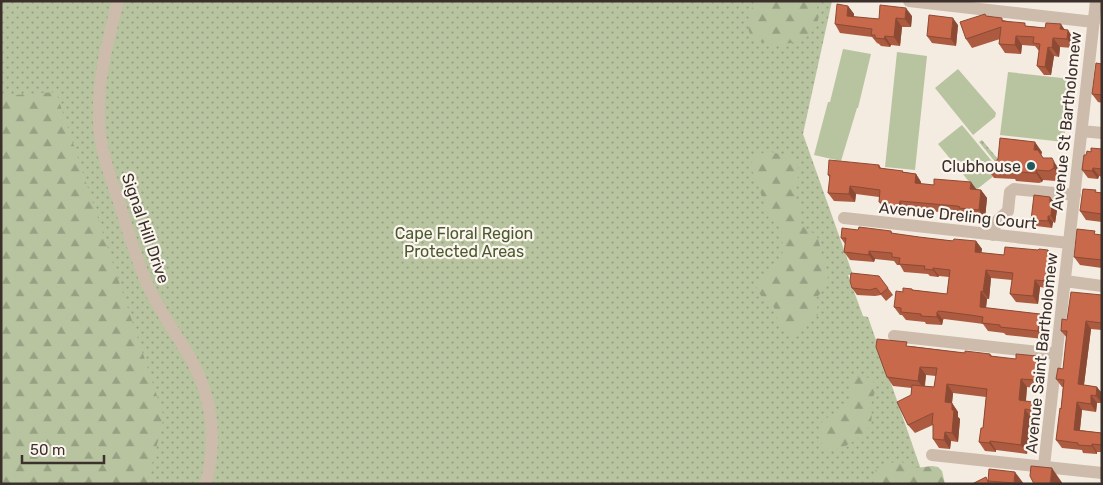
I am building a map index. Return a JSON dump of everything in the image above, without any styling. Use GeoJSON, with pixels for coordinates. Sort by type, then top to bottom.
{"type":"FeatureCollection","features":[{"type":"Feature","properties":{"kind":"street","name":"Signal Hill Drive"},"geometry":{"type":"LineString","coordinates":[[118,1],[102,71],[99,112],[100,139],[138,262],[154,297],[192,361],[205,391],[213,439],[206,484]]}},
{"type":"Feature","properties":{"kind":"street"},"geometry":{"type":"LineString","coordinates":[[909,1],[1094,22]]}},
{"type":"Feature","properties":{"kind":"street","name":"Avenue St Bartholomew"},"geometry":{"type":"LineString","coordinates":[[1069,243],[1096,1]]}},
{"type":"Feature","properties":{"kind":"street"},"geometry":{"type":"LineString","coordinates":[[1082,131],[1102,133]]}},
{"type":"Feature","properties":{"kind":"street"},"geometry":{"type":"LineString","coordinates":[[993,235],[995,224],[1007,213],[1010,192],[1014,189],[1075,195]]}},
{"type":"Feature","properties":{"kind":"street","name":"Avenue Dreling Court"},"geometry":{"type":"LineString","coordinates":[[844,218],[1069,243]]}},
{"type":"Feature","properties":{"kind":"street","name":"Avenue Saint Bartholomew"},"geometry":{"type":"LineString","coordinates":[[1044,466],[1069,243]]}},
{"type":"Feature","properties":{"kind":"street"},"geometry":{"type":"LineString","coordinates":[[1065,281],[1102,286]]}},
{"type":"Feature","properties":{"kind":"street"},"geometry":{"type":"LineString","coordinates":[[894,336],[1057,354]]}},
{"type":"Feature","properties":{"kind":"street"},"geometry":{"type":"LineString","coordinates":[[932,455],[1102,473]]}},
{"type":"Feature","properties":{"kind":"green space","name":"Cape Floral Region Protected Areas"},"geometry":{"type":"Polygon","coordinates":[[[1,1],[832,1],[803,134],[853,275],[848,275],[863,316],[868,317],[926,484],[1,484],[1,1]]]}},
{"type":"Feature","properties":{"kind":"green space"},"geometry":{"type":"Polygon","coordinates":[[[755,1],[816,1],[818,20],[810,34],[795,42],[779,44],[758,41],[751,36],[748,27],[749,16],[755,1]]]}},
{"type":"Feature","properties":{"kind":"green space"},"geometry":{"type":"Polygon","coordinates":[[[843,49],[871,54],[858,108],[841,161],[814,155],[843,49]]]}},
{"type":"Feature","properties":{"kind":"green space"},"geometry":{"type":"Polygon","coordinates":[[[897,52],[927,56],[915,170],[885,167],[897,52]]]}},
{"type":"Feature","properties":{"kind":"green space"},"geometry":{"type":"Polygon","coordinates":[[[958,69],[996,113],[995,117],[973,135],[935,88],[958,69]]]}},
{"type":"Feature","properties":{"kind":"green space"},"geometry":{"type":"Polygon","coordinates":[[[1008,72],[1071,79],[1064,142],[1000,135],[1008,72]]]}},
{"type":"Feature","properties":{"kind":"green space"},"geometry":{"type":"Polygon","coordinates":[[[56,92],[164,417],[147,484],[1,484],[1,96],[56,92]]]}},
{"type":"Feature","properties":{"kind":"green space"},"geometry":{"type":"Polygon","coordinates":[[[962,125],[1000,171],[976,190],[938,144],[962,125]]]}},
{"type":"Feature","properties":{"kind":"green space"},"geometry":{"type":"Polygon","coordinates":[[[982,140],[1003,165],[1000,168],[979,142],[982,140]]]}},
{"type":"Feature","properties":{"kind":"green space"},"geometry":{"type":"Polygon","coordinates":[[[767,151],[796,158],[801,163],[797,170],[798,179],[795,197],[799,204],[801,224],[816,235],[828,276],[826,287],[816,299],[818,315],[808,320],[795,335],[785,333],[774,307],[761,296],[757,288],[758,279],[779,264],[782,251],[780,226],[769,219],[751,168],[755,157],[767,151]]]}},
{"type":"Feature","properties":{"kind":"green space"},"geometry":{"type":"Polygon","coordinates":[[[862,376],[872,379],[876,389],[872,400],[872,417],[869,427],[851,443],[834,450],[829,450],[821,442],[819,434],[822,423],[849,403],[850,382],[855,377],[862,376]]]}},
{"type":"Feature","properties":{"kind":"green space"},"geometry":{"type":"Polygon","coordinates":[[[899,461],[916,468],[938,467],[942,471],[945,484],[875,484],[874,474],[879,467],[899,461]]]}},
{"type":"Feature","properties":{"kind":"building"},"geometry":{"type":"Polygon","coordinates":[[[837,4],[848,6],[847,16],[879,19],[880,5],[906,8],[905,19],[896,18],[894,37],[875,38],[875,35],[871,35],[872,29],[835,24],[837,4]]]}},
{"type":"Feature","properties":{"kind":"building"},"geometry":{"type":"Polygon","coordinates":[[[985,14],[986,16],[1002,18],[1002,21],[1025,23],[1025,26],[1045,28],[1046,23],[1061,24],[1060,29],[1068,30],[1067,39],[1053,38],[1052,48],[1048,47],[1045,67],[1037,66],[1040,44],[1033,43],[1034,37],[1016,36],[1015,45],[999,44],[1001,27],[966,39],[960,22],[985,14]]]}},
{"type":"Feature","properties":{"kind":"building"},"geometry":{"type":"Polygon","coordinates":[[[929,15],[953,18],[951,39],[927,36],[929,15]]]}},
{"type":"Feature","properties":{"kind":"building"},"geometry":{"type":"Polygon","coordinates":[[[1096,63],[1102,64],[1102,95],[1092,94],[1096,63]]]}},
{"type":"Feature","properties":{"kind":"building"},"geometry":{"type":"Polygon","coordinates":[[[1000,138],[1035,142],[1034,150],[1038,150],[1043,158],[1052,158],[1054,168],[1049,171],[1036,170],[1036,173],[1032,173],[987,168],[998,159],[1000,138]]]}},
{"type":"Feature","properties":{"kind":"building"},"geometry":{"type":"Polygon","coordinates":[[[1091,148],[1102,149],[1102,169],[1082,170],[1084,155],[1086,155],[1087,151],[1091,152],[1091,148]]]}},
{"type":"Feature","properties":{"kind":"building"},"geometry":{"type":"Polygon","coordinates":[[[829,160],[879,165],[879,168],[916,174],[915,183],[934,185],[934,179],[971,182],[970,189],[981,190],[979,210],[900,201],[899,207],[889,206],[890,203],[879,202],[880,190],[850,186],[849,194],[828,193],[829,160]]]}},
{"type":"Feature","properties":{"kind":"building"},"geometry":{"type":"Polygon","coordinates":[[[1083,189],[1096,190],[1095,192],[1102,193],[1102,214],[1080,211],[1083,189]]]}},
{"type":"Feature","properties":{"kind":"building"},"geometry":{"type":"Polygon","coordinates":[[[1034,195],[1050,197],[1050,203],[1052,203],[1051,216],[1048,216],[1048,221],[1031,220],[1034,195]]]}},
{"type":"Feature","properties":{"kind":"building"},"geometry":{"type":"Polygon","coordinates":[[[859,227],[919,237],[953,241],[954,239],[976,241],[975,252],[1004,255],[1005,247],[1048,250],[1047,264],[1049,265],[1049,270],[1046,281],[1035,280],[1033,296],[1010,294],[1013,273],[986,270],[983,292],[981,291],[980,307],[1040,314],[1038,331],[982,323],[983,317],[970,315],[939,311],[937,312],[937,317],[901,312],[901,308],[894,307],[896,291],[903,292],[903,288],[947,294],[950,270],[924,269],[925,266],[899,264],[900,258],[892,257],[892,253],[869,251],[869,255],[844,252],[846,238],[841,238],[842,228],[858,230],[859,227]]]}},
{"type":"Feature","properties":{"kind":"building"},"geometry":{"type":"Polygon","coordinates":[[[1077,229],[1095,231],[1094,234],[1102,235],[1102,260],[1074,257],[1077,229]]]}},
{"type":"Feature","properties":{"kind":"building"},"geometry":{"type":"Polygon","coordinates":[[[851,273],[879,276],[888,288],[881,294],[876,288],[870,290],[852,288],[850,281],[851,273]]]}},
{"type":"Feature","properties":{"kind":"building"},"geometry":{"type":"Polygon","coordinates":[[[1071,292],[1102,295],[1102,323],[1086,321],[1078,384],[1097,387],[1096,396],[1091,395],[1091,404],[1077,402],[1074,430],[1102,433],[1102,445],[1078,445],[1078,443],[1056,440],[1064,380],[1056,379],[1058,368],[1063,369],[1067,331],[1061,331],[1062,319],[1067,320],[1071,292]]]}},
{"type":"Feature","properties":{"kind":"building"},"geometry":{"type":"Polygon","coordinates":[[[877,339],[907,342],[906,346],[965,353],[965,351],[1016,359],[1016,354],[1037,356],[1035,380],[1021,379],[1019,400],[1032,402],[1031,410],[1025,409],[1021,445],[990,441],[989,443],[979,442],[981,428],[983,428],[987,389],[947,384],[945,402],[952,403],[952,410],[954,410],[952,433],[945,432],[944,440],[933,439],[933,413],[908,425],[897,402],[911,395],[912,385],[934,387],[937,368],[920,367],[918,381],[887,377],[876,347],[877,339]]]}},
{"type":"Feature","properties":{"kind":"building"},"geometry":{"type":"Polygon","coordinates":[[[1031,466],[1052,468],[1050,484],[1034,484],[1030,476],[1031,466]]]}},
{"type":"Feature","properties":{"kind":"building"},"geometry":{"type":"Polygon","coordinates":[[[989,469],[1015,472],[1014,483],[988,481],[989,469]]]}},
{"type":"Feature","properties":{"kind":"building"},"geometry":{"type":"Polygon","coordinates":[[[986,477],[989,484],[972,484],[986,477]]]}},
{"type":"Feature","properties":{"kind":"place","name":"Clubhouse"},"geometry":{"type":"Point","coordinates":[1031,166]}}]}
